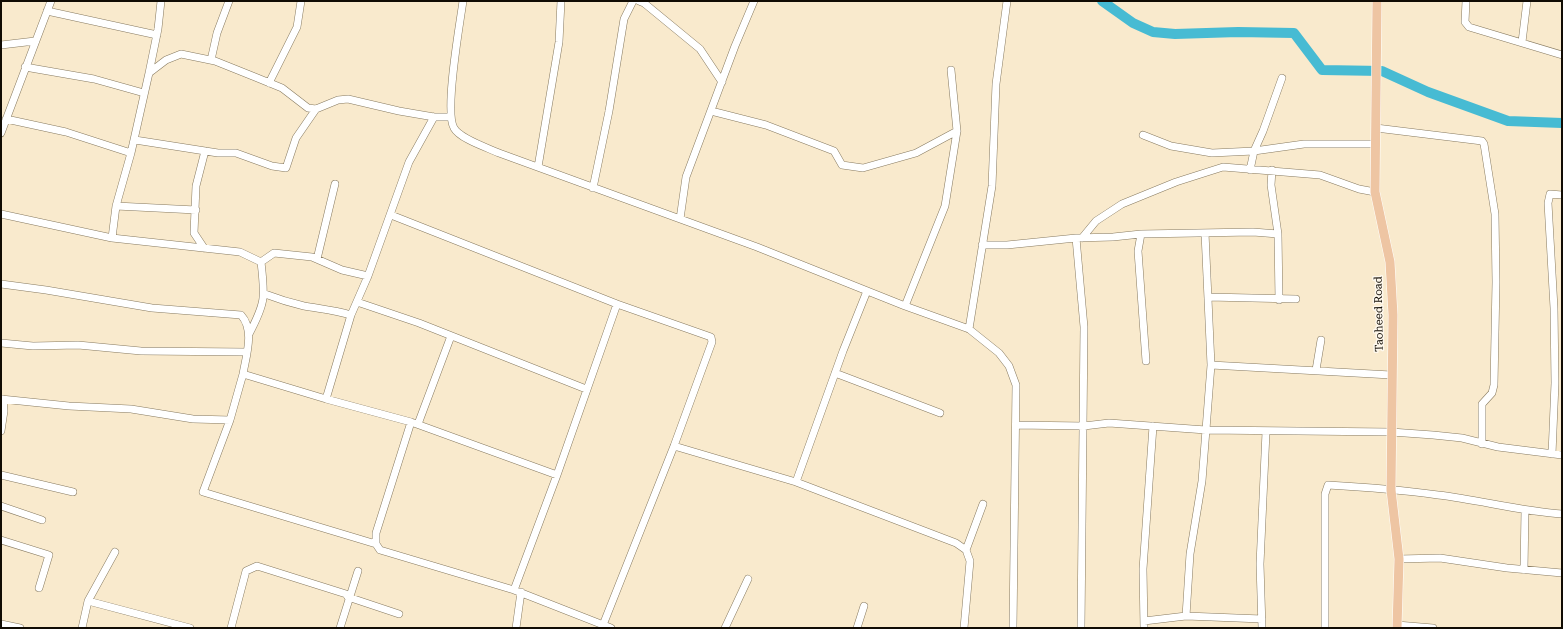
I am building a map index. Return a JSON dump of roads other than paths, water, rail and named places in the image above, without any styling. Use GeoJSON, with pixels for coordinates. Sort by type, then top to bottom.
{"type":"FeatureCollection","features":[{"type":"Feature","properties":{"kind":"main road","name":"Taoheed Road"},"geometry":{"type":"LineString","coordinates":[[1377,1],[1378,46],[1375,192],[1390,262],[1393,315],[1391,490],[1399,559],[1397,627]]}},
{"type":"Feature","properties":{"kind":"street"},"geometry":{"type":"LineString","coordinates":[[1,133],[50,1]]}},
{"type":"Feature","properties":{"kind":"street"},"geometry":{"type":"LineString","coordinates":[[112,238],[116,206],[135,140],[149,73],[161,1]]}},
{"type":"Feature","properties":{"kind":"street"},"geometry":{"type":"LineString","coordinates":[[211,60],[217,33],[229,1]]}},
{"type":"Feature","properties":{"kind":"street"},"geometry":{"type":"LineString","coordinates":[[269,83],[297,27],[301,1]]}},
{"type":"Feature","properties":{"kind":"street"},"geometry":{"type":"LineString","coordinates":[[463,1],[454,68],[451,117],[454,128],[462,136],[593,188],[757,247],[904,306],[969,329],[999,354],[1009,366],[1016,385],[1013,628]]}},
{"type":"Feature","properties":{"kind":"street"},"geometry":{"type":"LineString","coordinates":[[538,167],[558,42],[561,1]]}},
{"type":"Feature","properties":{"kind":"street"},"geometry":{"type":"LineString","coordinates":[[593,188],[609,111],[624,19],[633,1]]}},
{"type":"Feature","properties":{"kind":"street"},"geometry":{"type":"LineString","coordinates":[[639,1],[644,3],[700,49],[722,82]]}},
{"type":"Feature","properties":{"kind":"street"},"geometry":{"type":"LineString","coordinates":[[680,219],[686,177],[754,1]]}},
{"type":"Feature","properties":{"kind":"street"},"geometry":{"type":"LineString","coordinates":[[969,329],[992,186],[996,84],[1007,1]]}},
{"type":"Feature","properties":{"kind":"street"},"geometry":{"type":"LineString","coordinates":[[1466,1],[1465,22],[1469,27],[1562,55]]}},
{"type":"Feature","properties":{"kind":"street"},"geometry":{"type":"LineString","coordinates":[[1522,42],[1527,1]]}},
{"type":"Feature","properties":{"kind":"street"},"geometry":{"type":"LineString","coordinates":[[47,11],[156,35]]}},
{"type":"Feature","properties":{"kind":"street"},"geometry":{"type":"LineString","coordinates":[[1,44],[35,41]]}},
{"type":"Feature","properties":{"kind":"street"},"geometry":{"type":"LineString","coordinates":[[149,73],[166,60],[181,54],[211,60],[282,88],[308,108],[316,109],[338,100],[348,99],[434,117],[451,117]]}},
{"type":"Feature","properties":{"kind":"street"},"geometry":{"type":"LineString","coordinates":[[25,66],[94,79],[144,93]]}},
{"type":"Feature","properties":{"kind":"street"},"geometry":{"type":"LineString","coordinates":[[904,306],[945,206],[957,131],[951,70]]}},
{"type":"Feature","properties":{"kind":"street"},"geometry":{"type":"LineString","coordinates":[[1250,170],[1254,151],[1263,131],[1282,78]]}},
{"type":"Feature","properties":{"kind":"street"},"geometry":{"type":"LineString","coordinates":[[135,140],[205,151],[236,154],[272,166],[286,168],[296,138],[316,109]]}},
{"type":"Feature","properties":{"kind":"street"},"geometry":{"type":"LineString","coordinates":[[711,111],[766,125],[834,151],[842,165],[864,168],[916,153],[957,131]]}},
{"type":"Feature","properties":{"kind":"street"},"geometry":{"type":"LineString","coordinates":[[326,399],[351,315],[368,276],[409,162],[434,117]]}},
{"type":"Feature","properties":{"kind":"street"},"geometry":{"type":"LineString","coordinates":[[6,120],[66,132],[131,153]]}},
{"type":"Feature","properties":{"kind":"street"},"geometry":{"type":"LineString","coordinates":[[1376,128],[1482,141],[1484,144],[1495,214],[1496,282],[1494,385],[1492,393],[1482,404],[1482,444]]}},
{"type":"Feature","properties":{"kind":"street"},"geometry":{"type":"LineString","coordinates":[[1143,135],[1171,146],[1212,153],[1254,151],[1304,144],[1376,144]]}},
{"type":"Feature","properties":{"kind":"street"},"geometry":{"type":"LineString","coordinates":[[204,248],[194,233],[196,186],[205,151]]}},
{"type":"Feature","properties":{"kind":"street"},"geometry":{"type":"LineString","coordinates":[[1081,628],[1084,327],[1079,238],[1096,221],[1122,204],[1176,182],[1220,168],[1272,170],[1320,175],[1358,189],[1375,192]]}},
{"type":"Feature","properties":{"kind":"street"},"geometry":{"type":"LineString","coordinates":[[1272,170],[1271,185],[1278,234],[1279,300]]}},
{"type":"Feature","properties":{"kind":"street"},"geometry":{"type":"LineString","coordinates":[[317,259],[335,184]]}},
{"type":"Feature","properties":{"kind":"street"},"geometry":{"type":"LineString","coordinates":[[1552,454],[1555,383],[1554,308],[1548,203],[1550,194],[1562,195]]}},
{"type":"Feature","properties":{"kind":"street"},"geometry":{"type":"LineString","coordinates":[[116,206],[196,210]]}},
{"type":"Feature","properties":{"kind":"street"},"geometry":{"type":"LineString","coordinates":[[1,214],[112,238],[240,252],[261,262]]}},
{"type":"Feature","properties":{"kind":"street"},"geometry":{"type":"LineString","coordinates":[[391,215],[617,304],[711,337],[712,342],[674,446],[603,625]]}},
{"type":"Feature","properties":{"kind":"street"},"geometry":{"type":"LineString","coordinates":[[1186,616],[1190,554],[1202,481],[1211,365],[1205,233]]}},
{"type":"Feature","properties":{"kind":"street"},"geometry":{"type":"LineString","coordinates":[[982,245],[1007,245],[1141,234],[1278,234]]}},
{"type":"Feature","properties":{"kind":"street"},"geometry":{"type":"LineString","coordinates":[[1141,234],[1138,251],[1146,361]]}},
{"type":"Feature","properties":{"kind":"street"},"geometry":{"type":"LineString","coordinates":[[261,262],[274,253],[317,259],[342,270],[368,276]]}},
{"type":"Feature","properties":{"kind":"street"},"geometry":{"type":"LineString","coordinates":[[261,262],[265,294],[260,314],[249,334],[243,374],[230,420],[203,492],[376,544]]}},
{"type":"Feature","properties":{"kind":"street"},"geometry":{"type":"LineString","coordinates":[[1,284],[152,308],[241,315],[247,324],[249,334]]}},
{"type":"Feature","properties":{"kind":"street"},"geometry":{"type":"LineString","coordinates":[[796,482],[835,373],[867,291]]}},
{"type":"Feature","properties":{"kind":"street"},"geometry":{"type":"LineString","coordinates":[[265,294],[299,304],[331,309],[351,315]]}},
{"type":"Feature","properties":{"kind":"street"},"geometry":{"type":"LineString","coordinates":[[1208,298],[1296,299]]}},
{"type":"Feature","properties":{"kind":"street"},"geometry":{"type":"LineString","coordinates":[[357,302],[451,336],[586,390]]}},
{"type":"Feature","properties":{"kind":"street"},"geometry":{"type":"LineString","coordinates":[[516,628],[517,591],[617,304]]}},
{"type":"Feature","properties":{"kind":"street"},"geometry":{"type":"LineString","coordinates":[[451,336],[415,423],[376,533],[376,544],[380,550],[517,591],[611,628]]}},
{"type":"Feature","properties":{"kind":"street"},"geometry":{"type":"LineString","coordinates":[[1316,370],[1322,340]]}},
{"type":"Feature","properties":{"kind":"street"},"geometry":{"type":"LineString","coordinates":[[1,343],[33,346],[78,345],[140,351],[246,352]]}},
{"type":"Feature","properties":{"kind":"street"},"geometry":{"type":"LineString","coordinates":[[1211,365],[1392,375]]}},
{"type":"Feature","properties":{"kind":"street"},"geometry":{"type":"LineString","coordinates":[[835,373],[940,413]]}},
{"type":"Feature","properties":{"kind":"street"},"geometry":{"type":"LineString","coordinates":[[243,374],[326,399],[415,423],[557,475]]}},
{"type":"Feature","properties":{"kind":"street"},"geometry":{"type":"LineString","coordinates":[[1,431],[4,411],[2,399],[69,406],[131,409],[193,419],[230,420]]}},
{"type":"Feature","properties":{"kind":"street"},"geometry":{"type":"LineString","coordinates":[[1016,425],[1084,426],[1109,423],[1206,430],[1266,432],[1391,432],[1462,438],[1482,444],[1562,455]]}},
{"type":"Feature","properties":{"kind":"street"},"geometry":{"type":"LineString","coordinates":[[1153,426],[1143,569],[1144,624],[1186,616],[1262,619]]}},
{"type":"Feature","properties":{"kind":"street"},"geometry":{"type":"LineString","coordinates":[[1262,628],[1260,564],[1266,432]]}},
{"type":"Feature","properties":{"kind":"street"},"geometry":{"type":"LineString","coordinates":[[674,446],[796,482],[956,543],[966,550],[970,561],[964,628]]}},
{"type":"Feature","properties":{"kind":"street"},"geometry":{"type":"LineString","coordinates":[[1,475],[74,492]]}},
{"type":"Feature","properties":{"kind":"street"},"geometry":{"type":"LineString","coordinates":[[1325,628],[1325,494],[1328,485],[1377,488],[1438,495],[1525,510],[1562,514]]}},
{"type":"Feature","properties":{"kind":"street"},"geometry":{"type":"LineString","coordinates":[[966,550],[983,504]]}},
{"type":"Feature","properties":{"kind":"street"},"geometry":{"type":"LineString","coordinates":[[1,506],[42,520]]}},
{"type":"Feature","properties":{"kind":"street"},"geometry":{"type":"LineString","coordinates":[[1524,570],[1525,510]]}},
{"type":"Feature","properties":{"kind":"street"},"geometry":{"type":"LineString","coordinates":[[1,540],[49,555],[39,588]]}},
{"type":"Feature","properties":{"kind":"street"},"geometry":{"type":"LineString","coordinates":[[82,628],[88,601],[115,552]]}},
{"type":"Feature","properties":{"kind":"street"},"geometry":{"type":"LineString","coordinates":[[1399,559],[1440,558],[1524,570],[1562,573]]}},
{"type":"Feature","properties":{"kind":"street"},"geometry":{"type":"LineString","coordinates":[[231,628],[246,570],[257,566],[346,594],[348,597],[399,614]]}},
{"type":"Feature","properties":{"kind":"street"},"geometry":{"type":"LineString","coordinates":[[340,628],[348,597],[358,571]]}},
{"type":"Feature","properties":{"kind":"street"},"geometry":{"type":"LineString","coordinates":[[725,628],[748,578]]}},
{"type":"Feature","properties":{"kind":"street"},"geometry":{"type":"LineString","coordinates":[[88,601],[190,628]]}},
{"type":"Feature","properties":{"kind":"street"},"geometry":{"type":"LineString","coordinates":[[857,628],[864,606]]}},
{"type":"Feature","properties":{"kind":"street"},"geometry":{"type":"LineString","coordinates":[[1,624],[20,628]]}},
{"type":"Feature","properties":{"kind":"street"},"geometry":{"type":"LineString","coordinates":[[1397,627],[1433,628]]}},
{"type":"Feature","properties":{"kind":"waterway"},"geometry":{"type":"LineString","coordinates":[[1102,1],[1133,23],[1153,32],[1175,34],[1238,32],[1294,33],[1322,70],[1382,71],[1428,92],[1508,121],[1562,123]]}}]}
